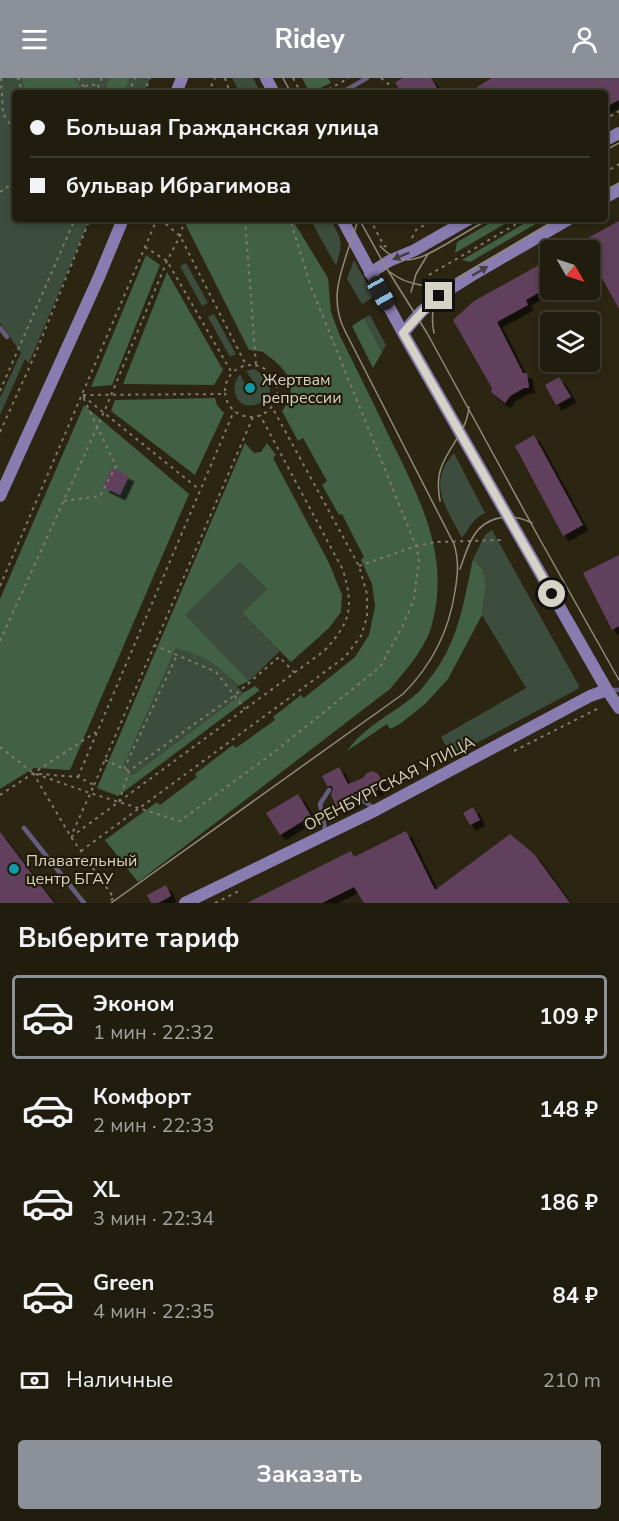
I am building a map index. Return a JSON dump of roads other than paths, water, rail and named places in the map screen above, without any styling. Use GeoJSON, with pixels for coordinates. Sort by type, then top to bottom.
{"type":"FeatureCollection","features":[{"type":"Feature","properties":{"kind":"main road"},"geometry":{"type":"LineString","coordinates":[[0,496],[122,222]]}},
{"type":"Feature","properties":{"kind":"main road"},"geometry":{"type":"LineString","coordinates":[[344,222],[403,333],[613,690],[619,708]]}},
{"type":"Feature","properties":{"kind":"main road"},"geometry":{"type":"LineString","coordinates":[[403,333],[436,298],[564,222]]}},
{"type":"Feature","properties":{"kind":"main road"},"geometry":{"type":"LineString","coordinates":[[370,273],[389,261],[415,250],[451,224]]}},
{"type":"Feature","properties":{"kind":"main road","name":"ОРЕНБУРГСКАЯ УЛИЦА"},"geometry":{"type":"LineString","coordinates":[[184,903],[376,810],[590,696],[613,690]]}},
{"type":"Feature","properties":{"kind":"lane"},"geometry":{"type":"LineString","coordinates":[[345,90],[366,78]]}},
{"type":"Feature","properties":{"kind":"lane"},"geometry":{"type":"LineString","coordinates":[[0,328],[7,337]]}},
{"type":"Feature","properties":{"kind":"lane"},"geometry":{"type":"LineString","coordinates":[[326,834],[320,804],[329,790]]}},
{"type":"Feature","properties":{"kind":"lane"},"geometry":{"type":"LineString","coordinates":[[356,796],[376,810]]}},
{"type":"Feature","properties":{"kind":"lane"},"geometry":{"type":"LineString","coordinates":[[24,828],[84,903]]}},
{"type":"Feature","properties":{"kind":"tram line"},"geometry":{"type":"LineString","coordinates":[[283,78],[289,90]]}},
{"type":"Feature","properties":{"kind":"tram line"},"geometry":{"type":"LineString","coordinates":[[608,149],[619,143]]}},
{"type":"Feature","properties":{"kind":"tram line"},"geometry":{"type":"LineString","coordinates":[[608,189],[619,183]]}},
{"type":"Feature","properties":{"kind":"tram line"},"geometry":{"type":"LineString","coordinates":[[111,903],[403,694],[423,671],[444,634],[457,579],[456,550],[340,320],[337,299],[339,279],[356,222]]}},
{"type":"Feature","properties":{"kind":"tram line"},"geometry":{"type":"LineString","coordinates":[[361,222],[427,333],[619,680]]}},
{"type":"Feature","properties":{"kind":"tram line"},"geometry":{"type":"LineString","coordinates":[[380,246],[388,254],[397,258],[405,260],[422,257],[484,222]]}},
{"type":"Feature","properties":{"kind":"tram line"},"geometry":{"type":"LineString","coordinates":[[434,333],[432,319],[434,307],[447,284],[552,222]]}},
{"type":"Feature","properties":{"kind":"tram line"},"geometry":{"type":"LineString","coordinates":[[411,292],[416,274],[428,254]]}},
{"type":"Feature","properties":{"kind":"tram line"},"geometry":{"type":"LineString","coordinates":[[390,272],[403,280],[417,284],[432,286],[447,284]]}},
{"type":"Feature","properties":{"kind":"tram line"},"geometry":{"type":"LineString","coordinates":[[440,501],[438,484],[440,472],[444,460],[465,424],[469,407]]}},
{"type":"Feature","properties":{"kind":"tram line"},"geometry":{"type":"LineString","coordinates":[[460,569],[471,541],[484,524],[507,517],[532,523]]}},
{"type":"Feature","properties":{"kind":"place","name":"Жертвам репрессии"},"geometry":{"type":"Point","coordinates":[250,388]}},
{"type":"Feature","properties":{"kind":"place","name":"Плавательный центр БГАУ"},"geometry":{"type":"Point","coordinates":[14,869]}}]}
